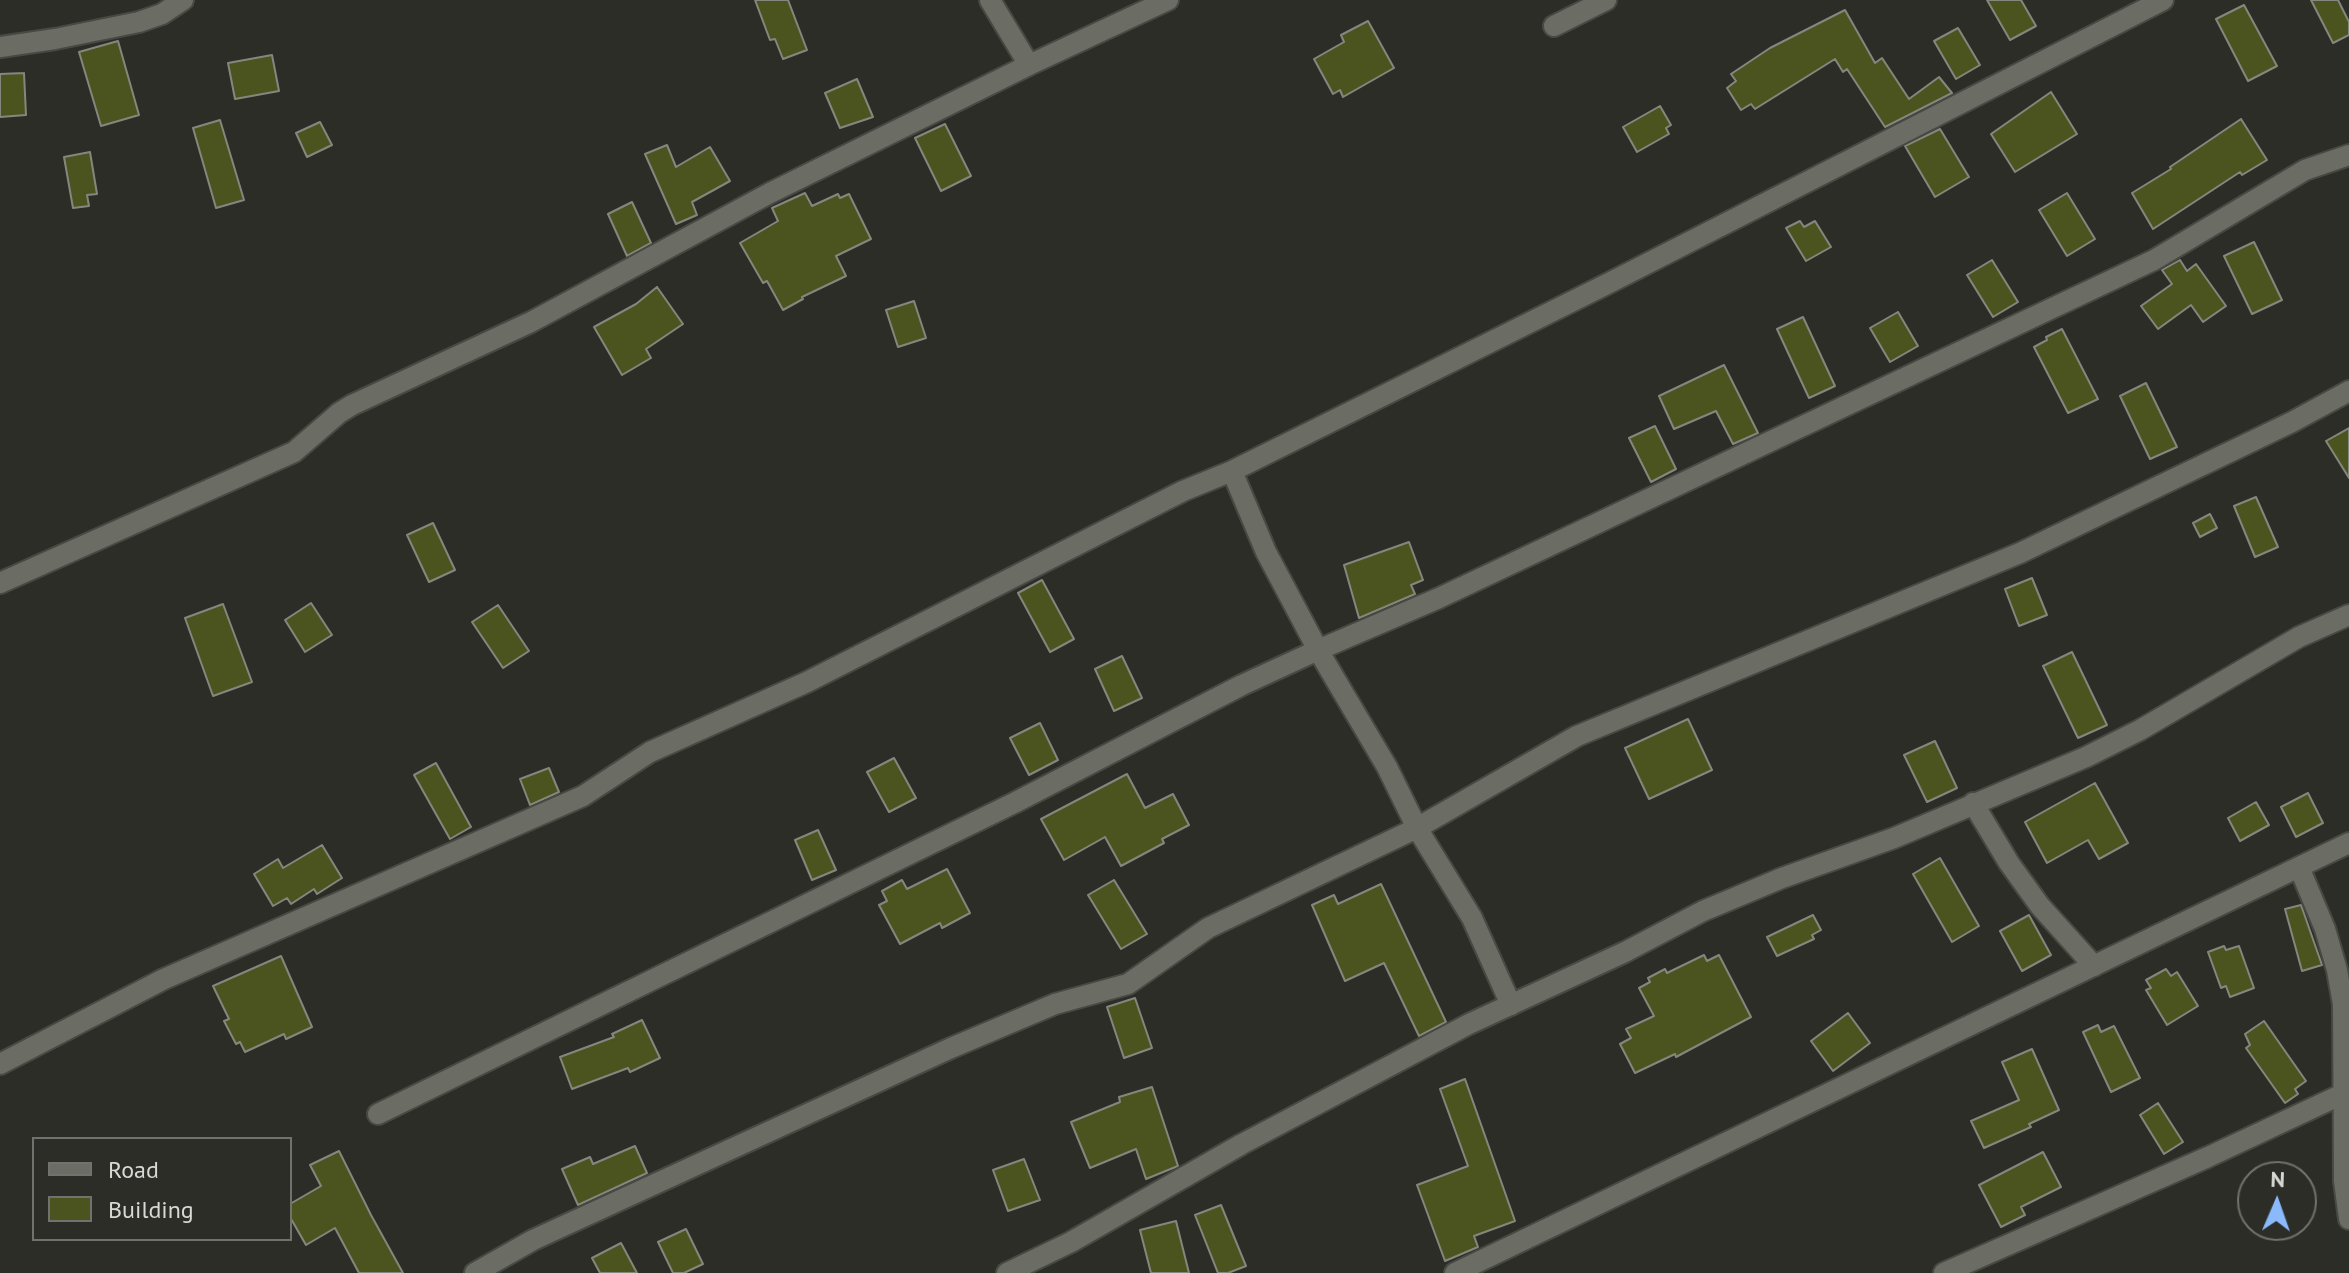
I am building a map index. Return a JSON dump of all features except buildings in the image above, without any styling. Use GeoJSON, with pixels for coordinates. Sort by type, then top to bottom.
{"type":"FeatureCollection","features":[{"type":"Feature","properties":{"kind":"street"},"geometry":{"type":"LineString","coordinates":[[0,47],[139,22],[162,14],[183,0]]}},
{"type":"Feature","properties":{"kind":"street"},"geometry":{"type":"LineString","coordinates":[[990,0],[1029,65]]}},
{"type":"Feature","properties":{"kind":"street"},"geometry":{"type":"LineString","coordinates":[[0,583],[294,452],[352,405],[531,322],[770,193],[1168,0]]}},
{"type":"Feature","properties":{"kind":"street"},"geometry":{"type":"LineString","coordinates":[[1554,26],[1606,0]]}},
{"type":"Feature","properties":{"kind":"street"},"geometry":{"type":"LineString","coordinates":[[0,1064],[164,979],[583,796],[650,752],[807,682],[1183,491],[1232,471],[1609,283],[2163,0]]}},
{"type":"Feature","properties":{"kind":"street"},"geometry":{"type":"LineString","coordinates":[[378,1114],[1014,803],[1242,685],[1540,551],[2154,260],[2305,170],[2349,155]]}},
{"type":"Feature","properties":{"kind":"street"},"geometry":{"type":"LineString","coordinates":[[475,1273],[533,1240],[951,1048],[1055,1004],[1128,984],[1208,928],[1417,828],[1577,736],[2020,553],[2292,422],[2349,391]]}},
{"type":"Feature","properties":{"kind":"street"},"geometry":{"type":"LineString","coordinates":[[1232,471],[1266,552],[1318,650],[1387,767],[1417,828],[1472,918],[1511,1005]]}},
{"type":"Feature","properties":{"kind":"street"},"geometry":{"type":"LineString","coordinates":[[1007,1273],[1071,1242],[1242,1144],[1469,1024],[1625,952],[1703,911],[1782,878],[1894,838],[2086,757],[2140,730],[2299,637],[2349,615]]}},
{"type":"Feature","properties":{"kind":"street"},"geometry":{"type":"LineString","coordinates":[[1973,803],[2009,863],[2040,906],[2094,966]]}},
{"type":"Feature","properties":{"kind":"street"},"geometry":{"type":"LineString","coordinates":[[1455,1273],[2349,843]]}},
{"type":"Feature","properties":{"kind":"street"},"geometry":{"type":"LineString","coordinates":[[2299,867],[2325,929],[2343,1004],[2347,1092],[2344,1181],[2349,1219]]}},
{"type":"Feature","properties":{"kind":"street"},"geometry":{"type":"LineString","coordinates":[[1944,1273],[2347,1092]]}}]}
